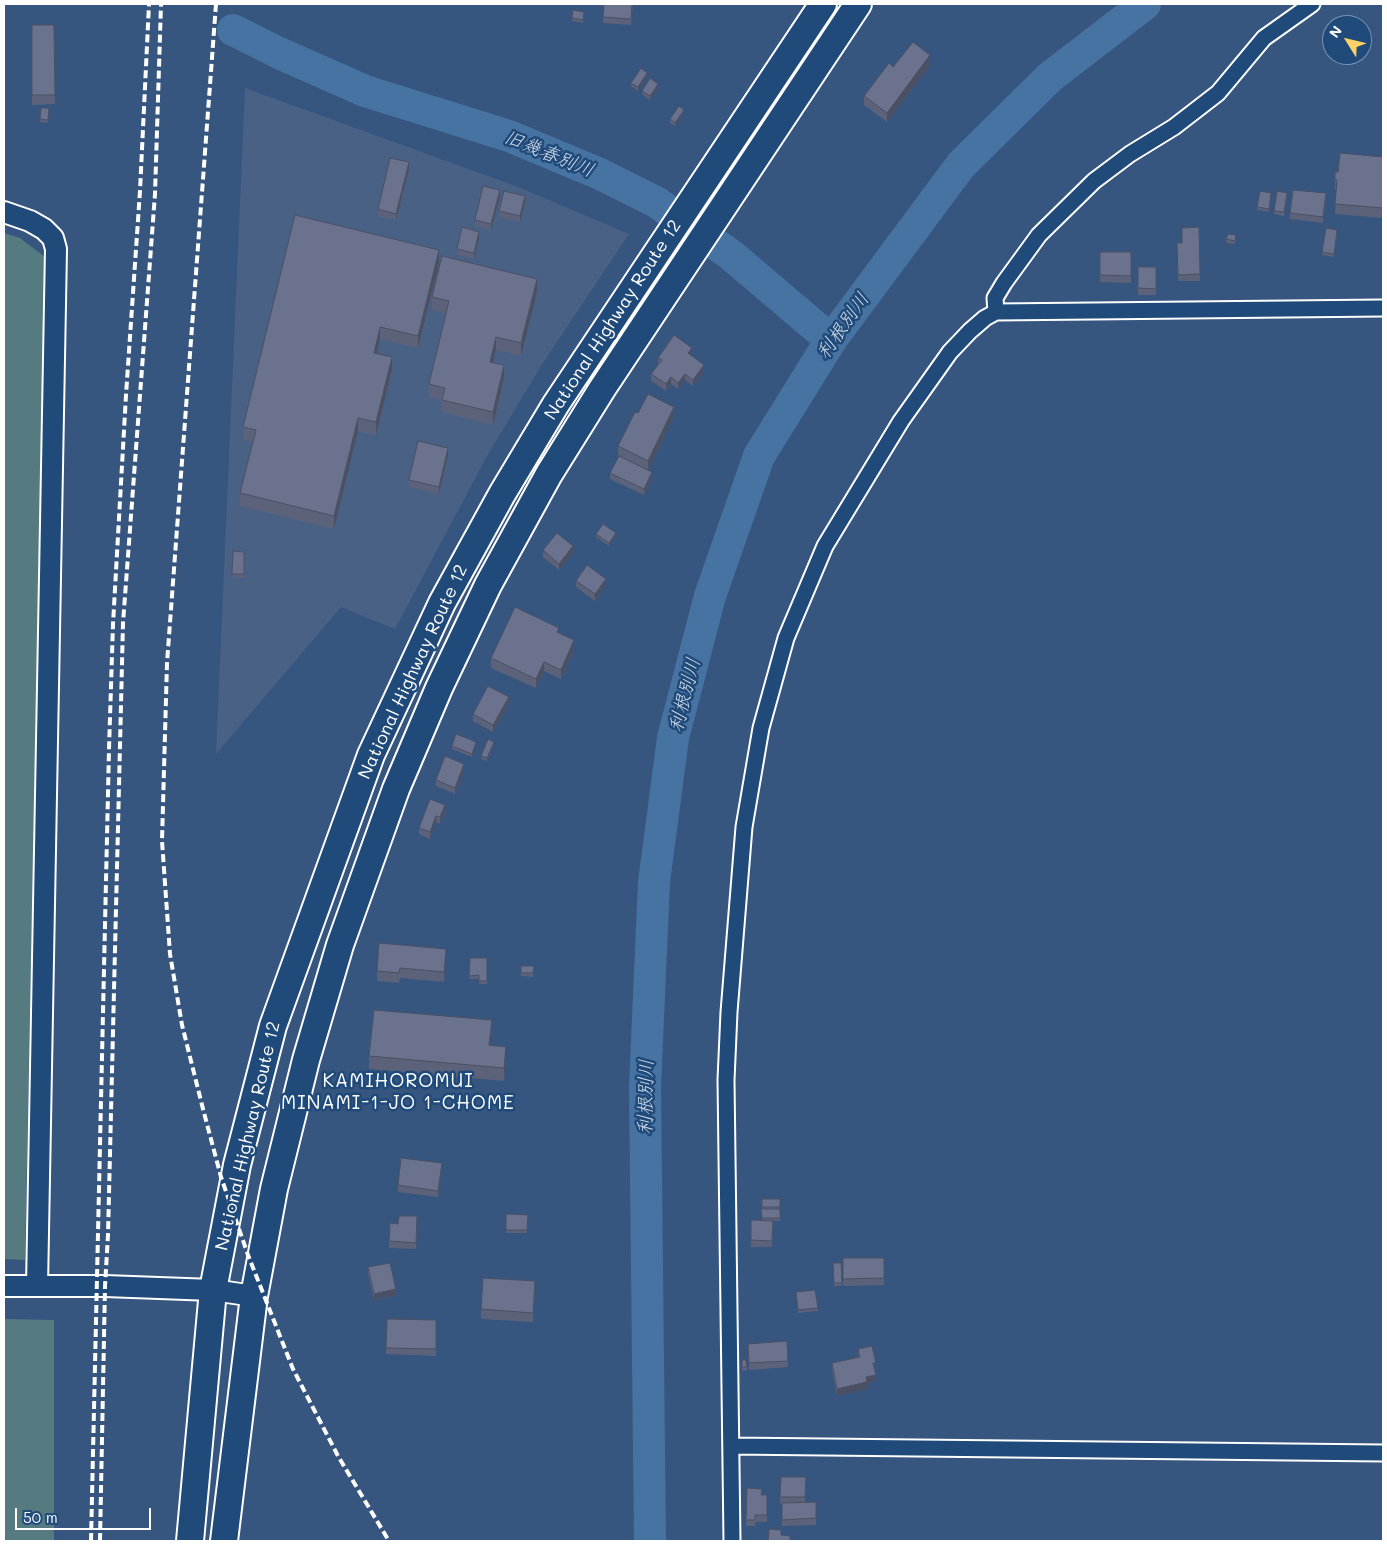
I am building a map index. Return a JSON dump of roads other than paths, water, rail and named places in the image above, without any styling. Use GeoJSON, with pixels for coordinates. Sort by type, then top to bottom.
{"type":"FeatureCollection","features":[{"type":"Feature","properties":{"kind":"highway","name":"National Highway Route 12"},"geometry":{"type":"LineString","coordinates":[[190,1541],[213,1290],[238,1165],[273,1026],[371,755],[442,603],[502,494],[556,404],[823,4]]}},
{"type":"Feature","properties":{"kind":"highway","name":"National Highway Route 12"},"geometry":{"type":"LineString","coordinates":[[224,1541],[254,1296],[274,1189],[306,1060],[340,945],[396,789],[439,688],[488,585],[549,474],[602,389],[858,4]]}},
{"type":"Feature","properties":{"kind":"street"},"geometry":{"type":"LineString","coordinates":[[996,312],[995,298],[1039,235],[1094,180],[1130,154],[1174,127],[1218,93],[1264,38],[1312,4]]}},
{"type":"Feature","properties":{"kind":"street"},"geometry":{"type":"LineString","coordinates":[[4,212],[30,221],[44,229],[53,238],[56,249],[37,1286]]}},
{"type":"Feature","properties":{"kind":"street"},"geometry":{"type":"LineString","coordinates":[[732,1541],[726,1080],[729,1012],[744,827],[761,728],[786,638],[825,546],[901,422],[950,352],[970,331],[985,318],[996,312],[1383,308]]}},
{"type":"Feature","properties":{"kind":"street"},"geometry":{"type":"LineString","coordinates":[[4,1286],[105,1286],[213,1290],[254,1296]]}},
{"type":"Feature","properties":{"kind":"street"},"geometry":{"type":"LineString","coordinates":[[731,1446],[1383,1453]]}},
{"type":"Feature","properties":{"kind":"waterway","name":"利根別川"},"geometry":{"type":"LineString","coordinates":[[650,1541],[645,1086],[654,882],[673,738],[710,596],[759,456],[831,340],[961,165],[1050,77],[1145,4]]}},
{"type":"Feature","properties":{"kind":"waterway","name":"旧幾春別川"},"geometry":{"type":"LineString","coordinates":[[233,30],[279,53],[365,91],[509,136],[600,174],[656,202],[731,255],[831,340]]}},
{"type":"Feature","properties":{"kind":"railway"},"geometry":{"type":"LineString","coordinates":[[91,1541],[113,624],[140,191],[149,4]]}},
{"type":"Feature","properties":{"kind":"railway"},"geometry":{"type":"LineString","coordinates":[[100,1541],[123,623],[155,194],[161,4]]}},
{"type":"Feature","properties":{"kind":"railway"},"geometry":{"type":"LineString","coordinates":[[216,4],[167,663],[162,841],[170,954],[182,1025],[203,1109],[221,1177],[248,1255],[293,1369],[338,1456],[389,1541]]}},
{"type":"Feature","properties":{"kind":"district","name":"KAMIHOROMUI MINAMI-1-JO 1-CHOME"},"geometry":{"type":"Point","coordinates":[398,1092]}}]}
